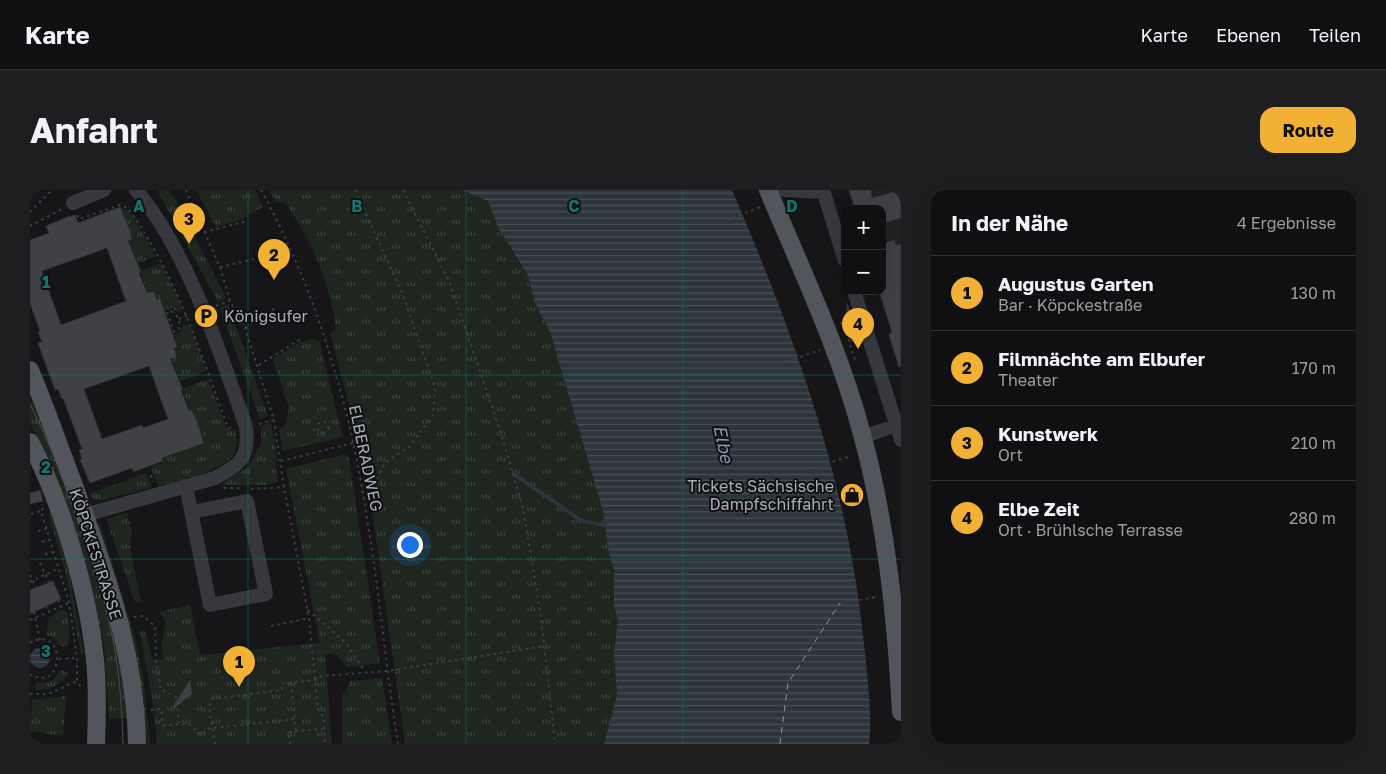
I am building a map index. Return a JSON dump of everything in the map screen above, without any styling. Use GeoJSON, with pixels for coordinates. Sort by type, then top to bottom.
{"type":"FeatureCollection","features":[{"type":"Feature","properties":{"kind":"main road"},"geometry":{"type":"LineString","coordinates":[[765,198],[815,301],[863,437],[878,506],[890,589],[901,712]]}},
{"type":"Feature","properties":{"kind":"main road","name":"KÖPCKESTRASSE"},"geometry":{"type":"LineString","coordinates":[[30,370],[85,515],[118,620],[133,687],[137,744]]}},
{"type":"Feature","properties":{"kind":"main road","name":"KÖPCKESTRASSE"},"geometry":{"type":"LineString","coordinates":[[30,442],[46,478],[80,584],[95,659],[96,744]]}},
{"type":"Feature","properties":{"kind":"street"},"geometry":{"type":"LineString","coordinates":[[73,203],[104,190]]}},
{"type":"Feature","properties":{"kind":"street"},"geometry":{"type":"LineString","coordinates":[[85,515],[215,478],[231,470],[244,458],[248,439],[246,427],[203,312],[176,251],[136,190]]}},
{"type":"Feature","properties":{"kind":"street"},"geometry":{"type":"LineString","coordinates":[[785,190],[823,191],[842,250]]}},
{"type":"Feature","properties":{"kind":"street"},"geometry":{"type":"LineString","coordinates":[[855,295],[901,440]]}},
{"type":"Feature","properties":{"kind":"street"},"geometry":{"type":"LineString","coordinates":[[863,437],[895,425]]}},
{"type":"Feature","properties":{"kind":"street"},"geometry":{"type":"LineString","coordinates":[[186,486],[210,605],[266,594],[247,501],[192,512]]}},
{"type":"Feature","properties":{"kind":"path"},"geometry":{"type":"LineString","coordinates":[[30,212],[52,190]]}},
{"type":"Feature","properties":{"kind":"path"},"geometry":{"type":"LineString","coordinates":[[186,190],[203,233],[220,267],[230,301],[245,328],[259,366],[274,420],[308,610],[318,710],[324,718],[325,744]]}},
{"type":"Feature","properties":{"kind":"path","name":"ELBERADWEG"},"geometry":{"type":"LineString","coordinates":[[261,190],[298,270],[324,336],[353,443],[364,500],[398,744]]}},
{"type":"Feature","properties":{"kind":"path"},"geometry":{"type":"LineString","coordinates":[[355,190],[403,295],[434,387],[433,415],[409,447],[386,462],[364,500]]}},
{"type":"Feature","properties":{"kind":"path"},"geometry":{"type":"LineString","coordinates":[[403,190],[449,281],[500,430],[524,508],[544,646],[555,744]]}},
{"type":"Feature","properties":{"kind":"path"},"geometry":{"type":"LineString","coordinates":[[727,220],[752,210],[765,198]]}},
{"type":"Feature","properties":{"kind":"path"},"geometry":{"type":"LineString","coordinates":[[30,226],[73,203],[79,219],[120,205],[128,208],[160,259],[188,316],[228,428],[246,427],[274,420]]}},
{"type":"Feature","properties":{"kind":"path"},"geometry":{"type":"LineString","coordinates":[[203,233],[247,221]]}},
{"type":"Feature","properties":{"kind":"path"},"geometry":{"type":"LineString","coordinates":[[220,267],[254,259]]}},
{"type":"Feature","properties":{"kind":"path"},"geometry":{"type":"LineString","coordinates":[[219,305],[230,301]]}},
{"type":"Feature","properties":{"kind":"path"},"geometry":{"type":"LineString","coordinates":[[245,328],[275,308]]}},
{"type":"Feature","properties":{"kind":"path"},"geometry":{"type":"LineString","coordinates":[[168,312],[174,312],[179,319],[180,328],[174,332],[169,323],[168,312]]}},
{"type":"Feature","properties":{"kind":"path"},"geometry":{"type":"LineString","coordinates":[[179,319],[188,316]]}},
{"type":"Feature","properties":{"kind":"path"},"geometry":{"type":"LineString","coordinates":[[843,323],[858,368]]}},
{"type":"Feature","properties":{"kind":"path"},"geometry":{"type":"LineString","coordinates":[[259,366],[301,338]]}},
{"type":"Feature","properties":{"kind":"path"},"geometry":{"type":"LineString","coordinates":[[782,362],[820,350]]}},
{"type":"Feature","properties":{"kind":"path"},"geometry":{"type":"LineString","coordinates":[[313,430],[318,429],[324,433],[329,427],[328,423],[322,422],[318,429]]}},
{"type":"Feature","properties":{"kind":"path"},"geometry":{"type":"LineString","coordinates":[[281,461],[353,443]]}},
{"type":"Feature","properties":{"kind":"path"},"geometry":{"type":"LineString","coordinates":[[814,467],[855,455]]}},
{"type":"Feature","properties":{"kind":"path"},"geometry":{"type":"LineString","coordinates":[[31,514],[41,511],[46,504]]}},
{"type":"Feature","properties":{"kind":"path"},"geometry":{"type":"LineString","coordinates":[[41,511],[70,602],[77,658],[77,681],[82,690]]}},
{"type":"Feature","properties":{"kind":"path"},"geometry":{"type":"LineString","coordinates":[[38,531],[47,529]]}},
{"type":"Feature","properties":{"kind":"path"},"geometry":{"type":"LineString","coordinates":[[42,542],[50,540]]}},
{"type":"Feature","properties":{"kind":"path"},"geometry":{"type":"LineString","coordinates":[[45,554],[54,552]]}},
{"type":"Feature","properties":{"kind":"path"},"geometry":{"type":"LineString","coordinates":[[40,563],[49,582]]}},
{"type":"Feature","properties":{"kind":"path"},"geometry":{"type":"LineString","coordinates":[[31,581],[58,568]]}},
{"type":"Feature","properties":{"kind":"path"},"geometry":{"type":"LineString","coordinates":[[30,575],[31,581],[37,589]]}},
{"type":"Feature","properties":{"kind":"path"},"geometry":{"type":"LineString","coordinates":[[840,603],[867,599],[890,589]]}},
{"type":"Feature","properties":{"kind":"path"},"geometry":{"type":"LineString","coordinates":[[58,600],[61,606]]}},
{"type":"Feature","properties":{"kind":"path"},"geometry":{"type":"LineString","coordinates":[[30,620],[70,602]]}},
{"type":"Feature","properties":{"kind":"path"},"geometry":{"type":"LineString","coordinates":[[46,606],[48,612]]}},
{"type":"Feature","properties":{"kind":"path"},"geometry":{"type":"LineString","coordinates":[[308,610],[346,643],[366,672]]}},
{"type":"Feature","properties":{"kind":"path"},"geometry":{"type":"LineString","coordinates":[[34,612],[40,640]]}},
{"type":"Feature","properties":{"kind":"path"},"geometry":{"type":"LineString","coordinates":[[134,617],[143,616],[155,626],[156,660],[161,690],[176,697],[179,724]]}},
{"type":"Feature","properties":{"kind":"path"},"geometry":{"type":"LineString","coordinates":[[271,626],[309,618]]}},
{"type":"Feature","properties":{"kind":"path"},"geometry":{"type":"LineString","coordinates":[[30,643],[40,640],[53,645],[59,659],[55,670],[50,674],[38,677],[30,674]]}},
{"type":"Feature","properties":{"kind":"path"},"geometry":{"type":"LineString","coordinates":[[216,744],[209,707],[212,699],[282,690],[281,684],[315,680],[322,676],[387,670],[544,646]]}},
{"type":"Feature","properties":{"kind":"path"},"geometry":{"type":"LineString","coordinates":[[59,659],[77,658]]}},
{"type":"Feature","properties":{"kind":"path"},"geometry":{"type":"LineString","coordinates":[[30,694],[48,694],[77,681]]}},
{"type":"Feature","properties":{"kind":"path"},"geometry":{"type":"LineString","coordinates":[[291,683],[296,731]]}},
{"type":"Feature","properties":{"kind":"path"},"geometry":{"type":"LineString","coordinates":[[151,710],[161,709],[163,726],[188,724],[202,735],[206,729],[295,719]]}},
{"type":"Feature","properties":{"kind":"path"},"geometry":{"type":"LineString","coordinates":[[290,744],[288,732],[324,729]]}},
{"type":"Feature","properties":{"kind":"path"},"geometry":{"type":"LineString","coordinates":[[30,739],[39,744]]}},
{"type":"Feature","properties":{"kind":"shaded area"},"geometry":{"type":"Polygon","coordinates":[[[849,190],[901,190],[901,354],[895,354],[889,335],[892,332],[881,295],[886,295],[886,205],[849,205],[853,203],[849,190]]]}},
{"type":"Feature","properties":{"kind":"green space"},"geometry":{"type":"Polygon","coordinates":[[[157,190],[169,190],[177,202],[226,298],[218,302],[157,190]]]}},
{"type":"Feature","properties":{"kind":"green space"},"geometry":{"type":"Polygon","coordinates":[[[196,190],[255,190],[263,207],[244,219],[216,227],[196,190]]]}},
{"type":"Feature","properties":{"kind":"green space","name":"Königsufer"},"geometry":{"type":"Polygon","coordinates":[[[269,190],[462,190],[488,201],[511,250],[528,276],[535,303],[550,332],[603,511],[608,549],[614,570],[614,607],[618,620],[615,661],[617,695],[604,744],[405,744],[372,511],[360,445],[330,333],[336,330],[330,297],[325,280],[303,231],[285,203],[276,202],[269,190]]]}},
{"type":"Feature","properties":{"kind":"green space"},"geometry":{"type":"Polygon","coordinates":[[[121,208],[129,211],[156,256],[139,263],[137,261],[130,242],[133,241],[121,208]]]}},
{"type":"Feature","properties":{"kind":"green space"},"geometry":{"type":"Polygon","coordinates":[[[161,263],[182,306],[179,313],[172,308],[165,310],[161,298],[158,299],[154,290],[147,292],[141,273],[142,270],[161,263]]]}},
{"type":"Feature","properties":{"kind":"green space"},"geometry":{"type":"Polygon","coordinates":[[[228,304],[268,416],[260,419],[220,308],[228,304]]]}},
{"type":"Feature","properties":{"kind":"green space"},"geometry":{"type":"Polygon","coordinates":[[[183,324],[190,326],[206,371],[181,381],[171,360],[178,357],[175,349],[178,347],[174,335],[181,331],[183,324]]]}},
{"type":"Feature","properties":{"kind":"green space"},"geometry":{"type":"Polygon","coordinates":[[[313,339],[319,340],[343,437],[282,451],[279,429],[286,424],[289,408],[273,359],[298,343],[313,339]]]}},
{"type":"Feature","properties":{"kind":"green space"},"geometry":{"type":"Polygon","coordinates":[[[208,379],[226,427],[231,431],[236,430],[234,454],[228,461],[210,471],[158,486],[151,467],[164,462],[163,458],[205,443],[193,409],[190,410],[183,391],[184,388],[208,379]]]}},
{"type":"Feature","properties":{"kind":"green space"},"geometry":{"type":"Polygon","coordinates":[[[32,401],[78,511],[115,637],[129,718],[109,719],[104,645],[93,599],[50,469],[30,423],[30,402],[32,401]]]}},
{"type":"Feature","properties":{"kind":"green space"},"geometry":{"type":"Polygon","coordinates":[[[271,423],[278,461],[275,461],[278,482],[267,485],[220,485],[249,466],[261,444],[261,426],[271,423]]]}},
{"type":"Feature","properties":{"kind":"green space"},"geometry":{"type":"Polygon","coordinates":[[[345,454],[349,458],[380,663],[348,668],[337,655],[325,654],[332,744],[157,744],[153,705],[140,631],[145,630],[153,660],[164,659],[162,644],[165,620],[159,612],[190,605],[200,655],[320,643],[286,469],[345,454]]]}},
{"type":"Feature","properties":{"kind":"green space"},"geometry":{"type":"Polygon","coordinates":[[[146,473],[152,487],[103,500],[95,500],[89,494],[146,473]]]}},
{"type":"Feature","properties":{"kind":"green space"},"geometry":{"type":"Polygon","coordinates":[[[52,512],[69,573],[84,654],[81,654],[66,574],[48,513],[52,512]]]}},
{"type":"Feature","properties":{"kind":"green space"},"geometry":{"type":"Polygon","coordinates":[[[127,513],[132,532],[130,548],[141,602],[135,602],[106,519],[127,513]]]}},
{"type":"Feature","properties":{"kind":"green space"},"geometry":{"type":"Polygon","coordinates":[[[100,523],[135,638],[143,675],[150,744],[147,744],[139,675],[98,527],[100,523]]]}},
{"type":"Feature","properties":{"kind":"green space"},"geometry":{"type":"Polygon","coordinates":[[[61,610],[67,612],[70,635],[67,645],[62,647],[50,636],[46,636],[49,618],[61,610]]]}},
{"type":"Feature","properties":{"kind":"green space"},"geometry":{"type":"Polygon","coordinates":[[[61,669],[69,674],[62,681],[54,687],[35,690],[36,682],[45,683],[53,680],[61,669]]]}},
{"type":"Feature","properties":{"kind":"green space"},"geometry":{"type":"Polygon","coordinates":[[[382,678],[392,744],[342,744],[342,694],[346,691],[350,681],[382,678]]]}},
{"type":"Feature","properties":{"kind":"green space"},"geometry":{"type":"Polygon","coordinates":[[[66,696],[63,736],[30,731],[32,700],[66,696]]]}},
{"type":"Feature","properties":{"kind":"water","name":"Elbe"},"geometry":{"type":"Polygon","coordinates":[[[462,190],[732,190],[755,244],[796,353],[830,463],[844,519],[855,577],[869,689],[869,744],[604,744],[617,695],[614,653],[618,620],[614,607],[614,570],[608,549],[603,511],[550,332],[535,303],[528,276],[498,227],[488,201],[462,190]]]}},
{"type":"Feature","properties":{"kind":"water"},"geometry":{"type":"Polygon","coordinates":[[[40,648],[47,651],[50,658],[47,665],[40,668],[33,665],[30,658],[33,651],[40,648]]]}},
{"type":"Feature","properties":{"kind":"building"},"geometry":{"type":"Polygon","coordinates":[[[849,190],[871,190],[872,198],[901,190],[901,218],[886,223],[886,205],[854,205],[849,190]]]}},
{"type":"Feature","properties":{"kind":"building"},"geometry":{"type":"Polygon","coordinates":[[[120,207],[130,231],[132,240],[128,241],[141,272],[139,273],[147,293],[154,291],[157,300],[160,298],[177,347],[174,348],[177,357],[170,359],[183,390],[181,390],[189,411],[192,410],[196,418],[204,443],[162,458],[163,461],[133,472],[132,468],[90,483],[80,460],[82,459],[79,450],[82,449],[63,398],[58,389],[55,390],[38,343],[42,342],[38,332],[40,331],[30,303],[30,240],[49,233],[46,226],[67,217],[75,215],[78,223],[120,207]],[[107,248],[42,271],[61,325],[126,301],[107,248]],[[149,366],[84,389],[102,439],[142,425],[143,428],[168,419],[149,366]]]}},
{"type":"Feature","properties":{"kind":"building"},"geometry":{"type":"Polygon","coordinates":[[[894,240],[896,245],[901,244],[901,367],[899,367],[889,335],[892,332],[880,295],[886,295],[886,243],[894,240]]]}},
{"type":"Feature","properties":{"kind":"building"},"geometry":{"type":"Polygon","coordinates":[[[847,303],[858,333],[851,343],[846,327],[847,303]]]}},
{"type":"Feature","properties":{"kind":"building"},"geometry":{"type":"Polygon","coordinates":[[[40,490],[43,501],[30,504],[30,493],[40,490]]]}},
{"type":"Feature","properties":{"kind":"building"},"geometry":{"type":"Polygon","coordinates":[[[53,581],[61,599],[30,614],[30,590],[53,581]]]}},
{"type":"Feature","properties":{"kind":"building"},"geometry":{"type":"Polygon","coordinates":[[[190,680],[192,694],[173,709],[172,708],[190,680]]]}},
{"type":"Feature","properties":{"kind":"waterway"},"geometry":{"type":"LineString","coordinates":[[514,474],[582,521],[605,525]]}},
{"type":"Feature","properties":{"kind":"ferry route"},"geometry":{"type":"LineString","coordinates":[[780,744],[788,683],[840,603]]}},
{"type":"Feature","properties":{"kind":"tram line"},"geometry":{"type":"LineString","coordinates":[[30,404],[44,433],[80,522],[99,583],[116,657],[123,744]]}},
{"type":"Feature","properties":{"kind":"place","name":"Kunstwerk"},"geometry":{"type":"Point","coordinates":[189,244]}},
{"type":"Feature","properties":{"kind":"place","name":"Filmnächte am Elbufer"},"geometry":{"type":"Point","coordinates":[274,280]}},
{"type":"Feature","properties":{"kind":"place","name":"Königsufer"},"geometry":{"type":"Point","coordinates":[206,316]}},
{"type":"Feature","properties":{"kind":"place","name":"Elbe Zeit"},"geometry":{"type":"Point","coordinates":[858,349]}},
{"type":"Feature","properties":{"kind":"place","name":"Tickets Sächsische Dampfschiffahrt"},"geometry":{"type":"Point","coordinates":[852,495]}},
{"type":"Feature","properties":{"kind":"place","name":"Augustus Garten"},"geometry":{"type":"Point","coordinates":[239,687]}}]}
